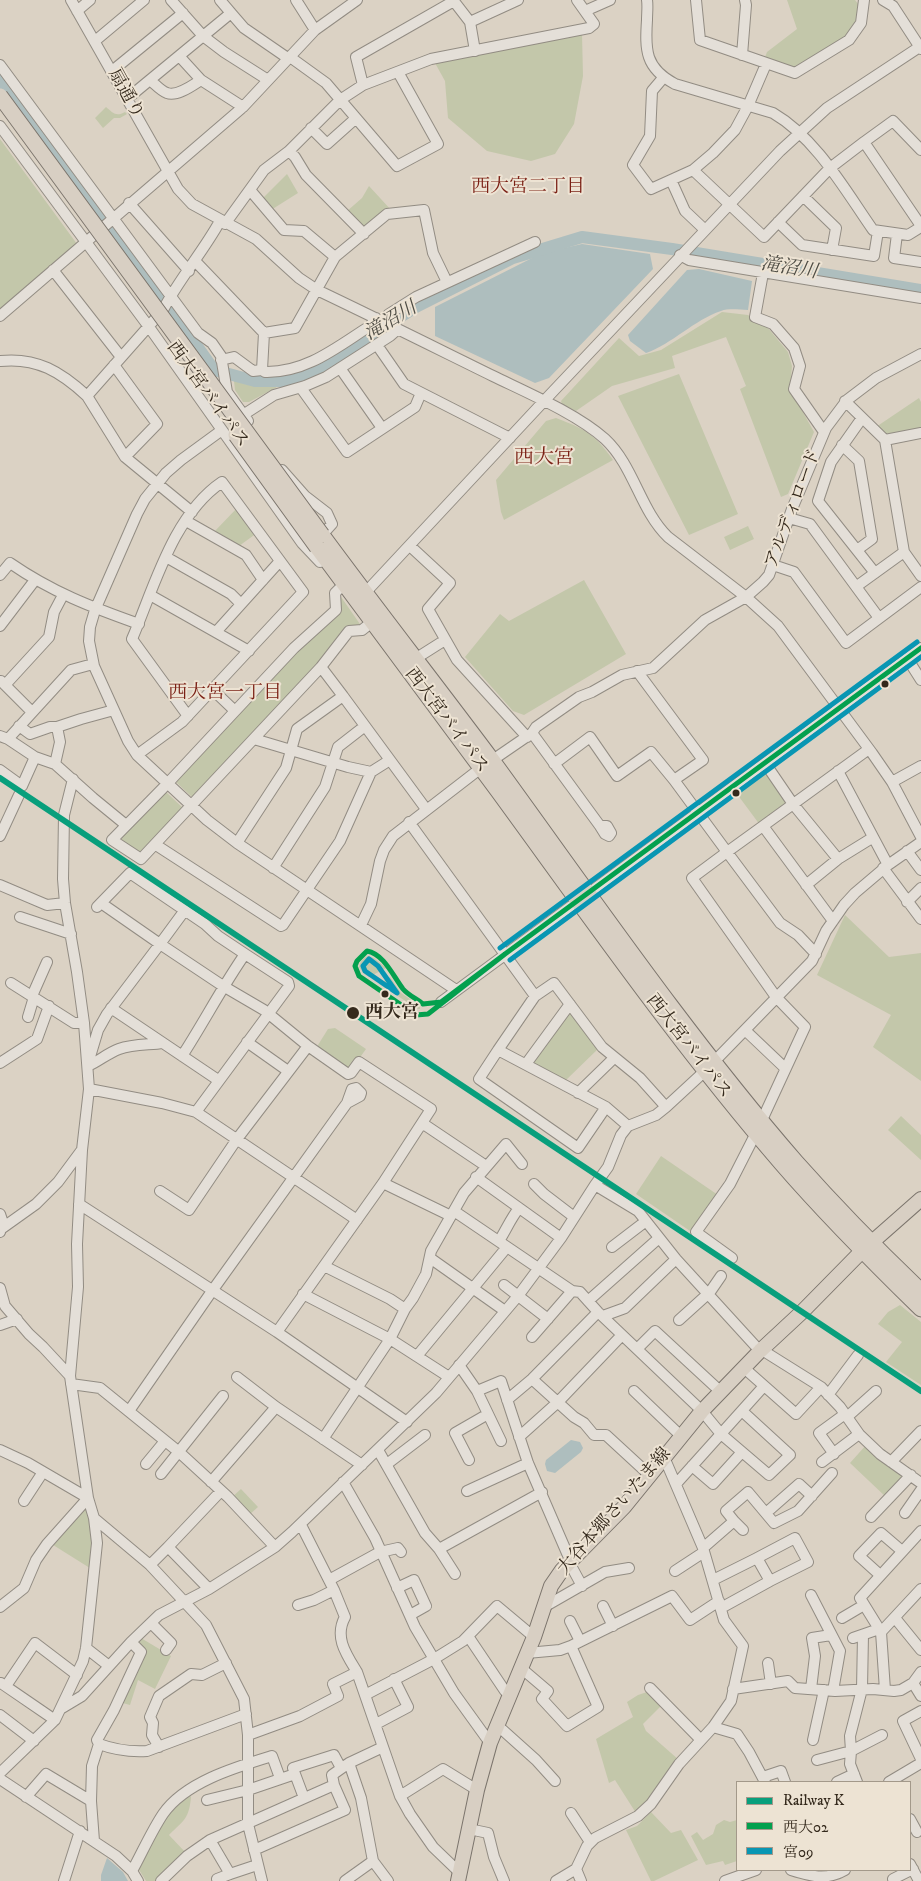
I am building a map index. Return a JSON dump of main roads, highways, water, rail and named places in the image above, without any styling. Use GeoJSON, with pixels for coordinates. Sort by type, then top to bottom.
{"type":"FeatureCollection","features":[{"type":"Feature","properties":{"kind":"highway","name":"西大宮バイパス"},"geometry":{"type":"LineString","coordinates":[[0,96],[320,541],[340,578],[372,622],[487,764]]}},
{"type":"Feature","properties":{"kind":"highway","name":"西大宮バイパス"},"geometry":{"type":"LineString","coordinates":[[0,111],[320,541],[365,594],[415,659],[582,897],[709,1066],[759,1127],[797,1163],[921,1309]]}},
{"type":"Feature","properties":{"kind":"highway","name":"西大宮バイパス"},"geometry":{"type":"LineString","coordinates":[[867,1247],[921,1291]]}},
{"type":"Feature","properties":{"kind":"main road","name":"大谷本郷さいたま線"},"geometry":{"type":"LineString","coordinates":[[458,1876],[477,1790],[490,1743],[534,1637],[552,1586],[569,1561],[624,1507],[702,1411],[761,1350],[867,1247],[921,1199]]}},
{"type":"Feature","properties":{"kind":"waterway","name":"滝沼川"},"geometry":{"type":"LineString","coordinates":[[0,81],[114,230],[214,370],[255,381],[282,381],[302,376],[318,369],[416,307],[513,258],[582,237],[672,249],[921,290]]}},
{"type":"Feature","properties":{"kind":"rail line","name":"K"},"geometry":{"type":"LineString","coordinates":[[0,778],[921,1391]]}},
{"type":"Feature","properties":{"kind":"place","name":"西大宮"},"geometry":{"type":"Point","coordinates":[353,1013]}},
{"type":"Feature","properties":{"kind":"district","name":"西大宮二丁目"},"geometry":{"type":"Point","coordinates":[528,188]}},
{"type":"Feature","properties":{"kind":"district","name":"西大宮"},"geometry":{"type":"Point","coordinates":[544,459]}},
{"type":"Feature","properties":{"kind":"district","name":"西大宮一丁目"},"geometry":{"type":"Point","coordinates":[225,694]}}]}
